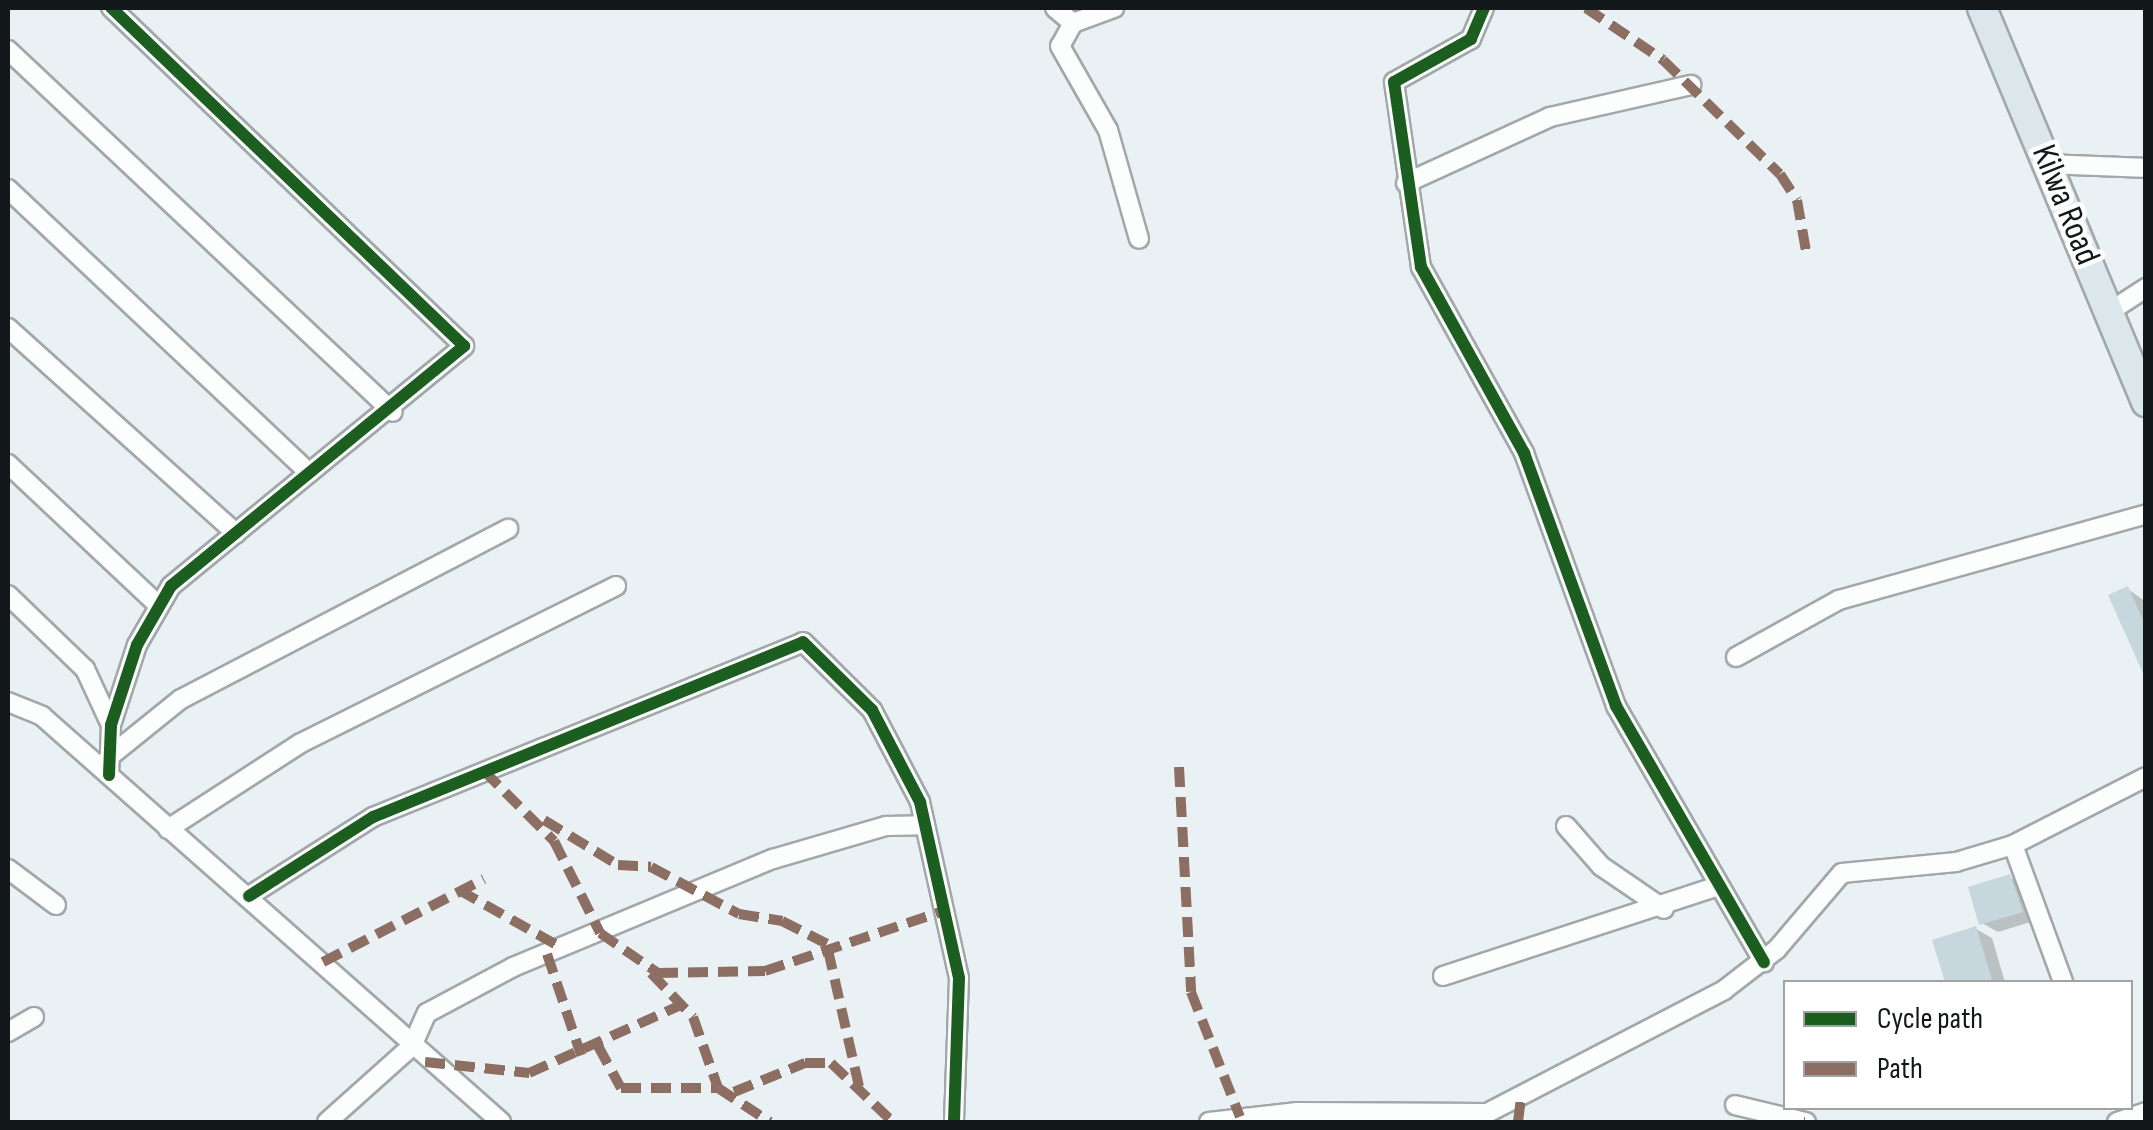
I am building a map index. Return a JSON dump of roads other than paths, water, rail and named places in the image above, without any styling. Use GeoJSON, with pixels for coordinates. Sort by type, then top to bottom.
{"type":"FeatureCollection","features":[{"type":"Feature","properties":{"kind":"highway","name":"Kilwa Road"},"geometry":{"type":"LineString","coordinates":[[1982,8],[2146,402]]}},
{"type":"Feature","properties":{"kind":"street"},"geometry":{"type":"LineString","coordinates":[[109,766],[111,725],[157,604],[310,473],[453,364],[462,338],[111,8]]}},
{"type":"Feature","properties":{"kind":"street"},"geometry":{"type":"LineString","coordinates":[[1056,8],[1074,23]]}},
{"type":"Feature","properties":{"kind":"street"},"geometry":{"type":"LineString","coordinates":[[1114,8],[1074,23],[1060,46],[1108,130],[1139,238]]}},
{"type":"Feature","properties":{"kind":"street"},"geometry":{"type":"LineString","coordinates":[[1484,8],[1471,39],[1394,82],[1421,267],[1524,453],[1616,706],[1764,962]]}},
{"type":"Feature","properties":{"kind":"street"},"geometry":{"type":"LineString","coordinates":[[8,50],[393,412]]}},
{"type":"Feature","properties":{"kind":"street"},"geometry":{"type":"LineString","coordinates":[[1406,183],[1550,116],[1691,86]]}},
{"type":"Feature","properties":{"kind":"street"},"geometry":{"type":"LineString","coordinates":[[2048,164],[2146,168]]}},
{"type":"Feature","properties":{"kind":"street"},"geometry":{"type":"LineString","coordinates":[[8,189],[310,473]]}},
{"type":"Feature","properties":{"kind":"street"},"geometry":{"type":"LineString","coordinates":[[2109,312],[2146,288]]}},
{"type":"Feature","properties":{"kind":"street"},"geometry":{"type":"LineString","coordinates":[[8,328],[236,533]]}},
{"type":"Feature","properties":{"kind":"street"},"geometry":{"type":"LineString","coordinates":[[8,464],[157,604]]}},
{"type":"Feature","properties":{"kind":"street"},"geometry":{"type":"LineString","coordinates":[[1736,657],[1839,600],[2146,514]]}},
{"type":"Feature","properties":{"kind":"street"},"geometry":{"type":"LineString","coordinates":[[109,766],[181,700],[508,530]]}},
{"type":"Feature","properties":{"kind":"street"},"geometry":{"type":"LineString","coordinates":[[168,829],[284,752],[616,586]]}},
{"type":"Feature","properties":{"kind":"street"},"geometry":{"type":"LineString","coordinates":[[8,595],[85,669],[111,725]]}},
{"type":"Feature","properties":{"kind":"street"},"geometry":{"type":"LineString","coordinates":[[248,896],[373,817],[796,641],[817,648],[872,710],[925,825],[959,978],[954,1122]]}},
{"type":"Feature","properties":{"kind":"street"},"geometry":{"type":"LineString","coordinates":[[12,708],[109,766],[168,829],[501,1122]]}},
{"type":"Feature","properties":{"kind":"street"},"geometry":{"type":"LineString","coordinates":[[1209,1122],[1297,1112],[1430,1120],[1471,1118],[1521,1098],[1764,962],[1842,873],[1956,862],[2013,845],[2146,777]]}},
{"type":"Feature","properties":{"kind":"street"},"geometry":{"type":"LineString","coordinates":[[327,1122],[412,1046],[426,1013],[513,967],[773,859],[886,826],[925,825]]}},
{"type":"Feature","properties":{"kind":"street"},"geometry":{"type":"LineString","coordinates":[[1566,826],[1601,866],[1664,909]]}},
{"type":"Feature","properties":{"kind":"street"},"geometry":{"type":"LineString","coordinates":[[2013,845],[2062,980]]}},
{"type":"Feature","properties":{"kind":"street"},"geometry":{"type":"LineString","coordinates":[[8,870],[56,906]]}},
{"type":"Feature","properties":{"kind":"street"},"geometry":{"type":"LineString","coordinates":[[1443,976],[1664,909],[1719,886]]}},
{"type":"Feature","properties":{"kind":"street"},"geometry":{"type":"LineString","coordinates":[[8,1032],[34,1017]]}},
{"type":"Feature","properties":{"kind":"street"},"geometry":{"type":"LineString","coordinates":[[1735,1106],[1806,1122]]}},
{"type":"Feature","properties":{"kind":"street"},"geometry":{"type":"LineString","coordinates":[[2115,1122],[2146,1112]]}}]}
